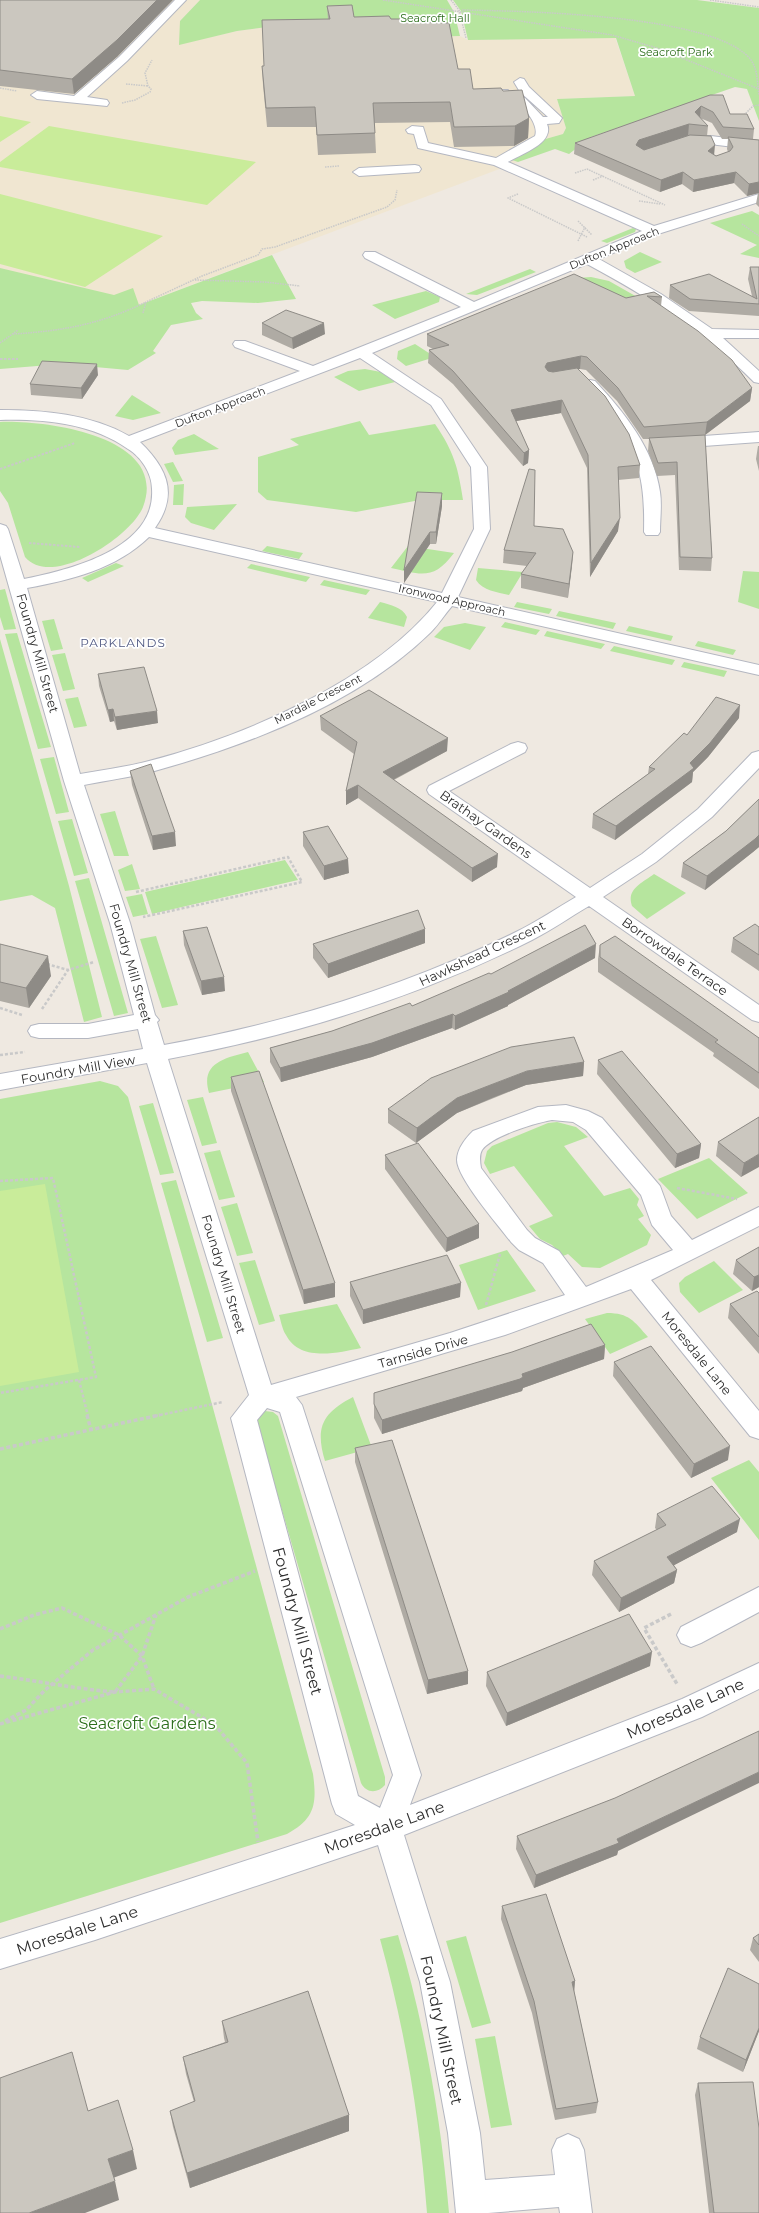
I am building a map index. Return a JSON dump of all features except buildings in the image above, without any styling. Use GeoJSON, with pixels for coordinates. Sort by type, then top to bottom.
{"type":"FeatureCollection","features":[{"type":"Feature","properties":{"kind":"street"},"geometry":{"type":"LineString","coordinates":[[77,100],[123,59],[181,0]]}},
{"type":"Feature","properties":{"kind":"street"},"geometry":{"type":"LineString","coordinates":[[520,82],[524,88],[556,118],[555,120],[541,121]]}},
{"type":"Feature","properties":{"kind":"street"},"geometry":{"type":"LineString","coordinates":[[498,162],[541,138],[543,129],[541,121],[521,101],[508,100],[503,92]]}},
{"type":"Feature","properties":{"kind":"street"},"geometry":{"type":"LineString","coordinates":[[37,95],[103,103]]}},
{"type":"Feature","properties":{"kind":"street"},"geometry":{"type":"LineString","coordinates":[[709,127],[721,155]]}},
{"type":"Feature","properties":{"kind":"street"},"geometry":{"type":"LineString","coordinates":[[412,130],[419,130],[422,146],[498,162],[653,231]]}},
{"type":"Feature","properties":{"kind":"street"},"geometry":{"type":"LineString","coordinates":[[673,146],[688,141],[759,146]]}},
{"type":"Feature","properties":{"kind":"street"},"geometry":{"type":"LineString","coordinates":[[360,172],[415,170]]}},
{"type":"Feature","properties":{"kind":"street","name":"Dufton Approach"},"geometry":{"type":"LineString","coordinates":[[127,442],[473,307],[653,231],[694,216],[759,198]]}},
{"type":"Feature","properties":{"kind":"street"},"geometry":{"type":"LineString","coordinates":[[370,255],[473,307]]}},
{"type":"Feature","properties":{"kind":"street"},"geometry":{"type":"LineString","coordinates":[[587,258],[657,296],[711,333],[738,357],[759,379]]}},
{"type":"Feature","properties":{"kind":"street"},"geometry":{"type":"LineString","coordinates":[[711,333],[759,334]]}},
{"type":"Feature","properties":{"kind":"street"},"geometry":{"type":"LineString","coordinates":[[240,344],[312,371]]}},
{"type":"Feature","properties":{"kind":"street","name":"Mardale Crescent"},"geometry":{"type":"LineString","coordinates":[[73,781],[152,766],[227,742],[293,714],[351,684],[399,651],[426,627],[448,599],[482,529],[479,467],[436,402],[360,351]]}},
{"type":"Feature","properties":{"kind":"street"},"geometry":{"type":"LineString","coordinates":[[580,374],[649,445],[652,532]]}},
{"type":"Feature","properties":{"kind":"street"},"geometry":{"type":"LineString","coordinates":[[0,415],[32,415],[58,418],[88,425],[108,432],[127,442],[149,461],[161,486],[158,509],[145,531],[122,549],[101,561],[72,572],[18,585]]}},
{"type":"Feature","properties":{"kind":"street"},"geometry":{"type":"LineString","coordinates":[[649,445],[759,437]]}},
{"type":"Feature","properties":{"kind":"street","name":"Ironwood Approach"},"geometry":{"type":"LineString","coordinates":[[145,531],[759,670]]}},
{"type":"Feature","properties":{"kind":"street","name":"Foundry Mill Street"},"geometry":{"type":"LineString","coordinates":[[2,535],[18,585],[73,781],[120,923],[148,1020],[156,1056],[262,1398],[244,1418],[346,1804],[388,1828],[435,1982],[464,2133],[472,2205]]}},
{"type":"Feature","properties":{"kind":"street","name":"Brathay Gardens"},"geometry":{"type":"LineString","coordinates":[[518,748],[436,790],[590,897]]}},
{"type":"Feature","properties":{"kind":"street","name":"Hawkshead Crescent"},"geometry":{"type":"LineString","coordinates":[[156,1056],[227,1041],[308,1018],[434,977],[526,935],[590,897],[649,858],[705,813],[759,757]]}},
{"type":"Feature","properties":{"kind":"street","name":"Borrowdale Terrace"},"geometry":{"type":"LineString","coordinates":[[590,897],[759,1015]]}},
{"type":"Feature","properties":{"kind":"street"},"geometry":{"type":"LineString","coordinates":[[39,1022],[88,1031],[148,1020]]}},
{"type":"Feature","properties":{"kind":"street","name":"Foundry Mill View"},"geometry":{"type":"LineString","coordinates":[[0,1082],[156,1056]]}},
{"type":"Feature","properties":{"kind":"street"},"geometry":{"type":"LineString","coordinates":[[581,1298],[550,1258],[527,1244],[470,1170],[468,1161],[469,1152],[473,1144],[481,1137],[548,1112],[573,1113],[585,1117],[594,1124],[652,1192],[660,1219],[688,1252]]}},
{"type":"Feature","properties":{"kind":"street","name":"Tarnside Drive"},"geometry":{"type":"LineString","coordinates":[[262,1398],[477,1335],[581,1298],[635,1277],[688,1252],[751,1208]]}},
{"type":"Feature","properties":{"kind":"street","name":"Moresdale Lane"},"geometry":{"type":"LineString","coordinates":[[635,1277],[759,1429]]}},
{"type":"Feature","properties":{"kind":"street"},"geometry":{"type":"LineString","coordinates":[[262,1398],[290,1405],[407,1775],[388,1828]]}},
{"type":"Feature","properties":{"kind":"street"},"geometry":{"type":"LineString","coordinates":[[691,1635],[759,1599]]}},
{"type":"Feature","properties":{"kind":"street","name":"Moresdale Lane"},"geometry":{"type":"LineString","coordinates":[[0,1954],[266,1869],[388,1828],[692,1708],[759,1675]]}},
{"type":"Feature","properties":{"kind":"street"},"geometry":{"type":"LineString","coordinates":[[472,2205],[575,2202],[568,2150]]}},
{"type":"Feature","properties":{"kind":"path"},"geometry":{"type":"LineString","coordinates":[[383,0],[591,31],[634,40],[758,88]]}},
{"type":"Feature","properties":{"kind":"path"},"geometry":{"type":"LineString","coordinates":[[451,0],[459,11],[466,38]]}},
{"type":"Feature","properties":{"kind":"path"},"geometry":{"type":"LineString","coordinates":[[710,0],[759,6]]}},
{"type":"Feature","properties":{"kind":"path"},"geometry":{"type":"LineString","coordinates":[[459,11],[503,10],[578,14],[654,24],[703,34],[725,41],[748,56],[758,72],[759,95]]}},
{"type":"Feature","properties":{"kind":"path"},"geometry":{"type":"LineString","coordinates":[[103,103],[120,103],[146,96],[151,89],[148,86],[145,73],[154,58]]}},
{"type":"Feature","properties":{"kind":"path"},"geometry":{"type":"LineString","coordinates":[[709,127],[748,113],[753,106],[759,105]]}},
{"type":"Feature","properties":{"kind":"path"},"geometry":{"type":"LineString","coordinates":[[578,221],[585,227],[593,239],[508,198],[587,168],[694,216]]}},
{"type":"Feature","properties":{"kind":"path"},"geometry":{"type":"LineString","coordinates":[[593,180],[603,176]]}},
{"type":"Feature","properties":{"kind":"path"},"geometry":{"type":"LineString","coordinates":[[13,334],[46,332],[85,327],[129,311],[193,280],[241,263],[251,256],[258,255],[262,249],[292,241],[394,204]]}},
{"type":"Feature","properties":{"kind":"path"},"geometry":{"type":"LineString","coordinates":[[577,244],[580,234],[585,227]]}},
{"type":"Feature","properties":{"kind":"path"},"geometry":{"type":"LineString","coordinates":[[193,280],[235,281],[300,286]]}},
{"type":"Feature","properties":{"kind":"path"},"geometry":{"type":"LineString","coordinates":[[143,312],[146,302]]}},
{"type":"Feature","properties":{"kind":"path"},"geometry":{"type":"LineString","coordinates":[[0,343],[18,330]]}},
{"type":"Feature","properties":{"kind":"path"},"geometry":{"type":"LineString","coordinates":[[0,359],[18,359]]}},
{"type":"Feature","properties":{"kind":"path"},"geometry":{"type":"LineString","coordinates":[[0,469],[108,432]]}},
{"type":"Feature","properties":{"kind":"path"},"geometry":{"type":"LineString","coordinates":[[2,535],[122,549]]}},
{"type":"Feature","properties":{"kind":"path"},"geometry":{"type":"LineString","coordinates":[[112,898],[288,857],[302,882],[120,923]]}},
{"type":"Feature","properties":{"kind":"path"},"geometry":{"type":"LineString","coordinates":[[45,964],[68,970],[94,962]]}},
{"type":"Feature","properties":{"kind":"path"},"geometry":{"type":"LineString","coordinates":[[39,1022],[68,970]]}},
{"type":"Feature","properties":{"kind":"path"},"geometry":{"type":"LineString","coordinates":[[0,1181],[53,1178],[96,1377],[0,1393]]}},
{"type":"Feature","properties":{"kind":"path"},"geometry":{"type":"LineString","coordinates":[[643,1182],[751,1208]]}},
{"type":"Feature","properties":{"kind":"path"},"geometry":{"type":"LineString","coordinates":[[477,1335],[509,1222]]}},
{"type":"Feature","properties":{"kind":"path"},"geometry":{"type":"LineString","coordinates":[[78,1380],[91,1430]]}},
{"type":"Feature","properties":{"kind":"path"},"geometry":{"type":"LineString","coordinates":[[0,1449],[219,1403],[262,1398]]}},
{"type":"Feature","properties":{"kind":"path"},"geometry":{"type":"LineString","coordinates":[[0,1724],[26,1710],[54,1683],[93,1650],[119,1635],[188,1597],[238,1576],[282,1562]]}},
{"type":"Feature","properties":{"kind":"path"},"geometry":{"type":"LineString","coordinates":[[0,1628],[34,1615],[62,1608],[119,1635],[142,1656],[154,1689]]}},
{"type":"Feature","properties":{"kind":"path"},"geometry":{"type":"LineString","coordinates":[[0,1724],[115,1692],[142,1656],[156,1614]]}},
{"type":"Feature","properties":{"kind":"path"},"geometry":{"type":"LineString","coordinates":[[0,1676],[54,1683],[78,1689],[115,1692],[154,1689],[216,1725],[247,1763],[258,1842],[266,1869]]}},
{"type":"Feature","properties":{"kind":"shaded area"},"geometry":{"type":"Polygon","coordinates":[[[0,0],[200,0],[180,21],[180,44],[237,31],[324,19],[423,37],[460,36],[468,40],[615,37],[635,96],[557,99],[566,128],[563,134],[542,140],[512,160],[518,162],[69,331],[0,339],[0,0]]]}},
{"type":"Feature","properties":{"kind":"green space","name":"Seacroft Hall"},"geometry":{"type":"Polygon","coordinates":[[[200,0],[447,0],[454,12],[460,36],[423,37],[324,19],[237,31],[179,45],[180,21],[200,0]]]}},
{"type":"Feature","properties":{"kind":"green space","name":"Seacroft Park"},"geometry":{"type":"Polygon","coordinates":[[[453,0],[697,0],[759,8],[759,121],[747,89],[735,87],[591,137],[569,154],[555,149],[518,162],[512,160],[513,157],[542,140],[563,134],[566,128],[557,99],[635,96],[616,38],[468,40],[461,11],[453,0]]]}},
{"type":"Feature","properties":{"kind":"green space"},"geometry":{"type":"Polygon","coordinates":[[[0,116],[31,122],[0,142],[0,116]]]}},
{"type":"Feature","properties":{"kind":"green space"},"geometry":{"type":"Polygon","coordinates":[[[49,126],[256,162],[207,205],[0,167],[0,162],[49,126]]]}},
{"type":"Feature","properties":{"kind":"green space"},"geometry":{"type":"Polygon","coordinates":[[[0,194],[163,236],[85,287],[0,264],[0,194]]]}},
{"type":"Feature","properties":{"kind":"green space"},"geometry":{"type":"Polygon","coordinates":[[[752,211],[759,215],[759,258],[740,254],[757,245],[710,223],[752,211]]]}},
{"type":"Feature","properties":{"kind":"green space"},"geometry":{"type":"Polygon","coordinates":[[[633,228],[636,229],[635,232],[607,243],[601,241],[633,228]]]}},
{"type":"Feature","properties":{"kind":"green space"},"geometry":{"type":"Polygon","coordinates":[[[640,252],[662,262],[635,273],[626,268],[624,261],[640,252]]]}},
{"type":"Feature","properties":{"kind":"green space"},"geometry":{"type":"Polygon","coordinates":[[[272,255],[296,299],[258,303],[202,301],[191,303],[196,313],[203,319],[171,325],[153,351],[156,353],[128,370],[62,364],[0,369],[0,268],[114,295],[133,288],[139,305],[272,255]]]}},
{"type":"Feature","properties":{"kind":"green space"},"geometry":{"type":"Polygon","coordinates":[[[530,269],[536,272],[477,295],[466,294],[530,269]]]}},
{"type":"Feature","properties":{"kind":"green space"},"geometry":{"type":"Polygon","coordinates":[[[591,277],[609,281],[646,302],[599,316],[578,278],[591,277]]]}},
{"type":"Feature","properties":{"kind":"green space"},"geometry":{"type":"Polygon","coordinates":[[[426,291],[440,297],[439,302],[395,319],[372,305],[426,291]]]}},
{"type":"Feature","properties":{"kind":"green space"},"geometry":{"type":"Polygon","coordinates":[[[415,344],[435,357],[406,366],[397,359],[398,351],[415,344]]]}},
{"type":"Feature","properties":{"kind":"green space"},"geometry":{"type":"Polygon","coordinates":[[[365,369],[381,372],[395,382],[359,391],[334,377],[348,371],[365,369]]]}},
{"type":"Feature","properties":{"kind":"green space"},"geometry":{"type":"Polygon","coordinates":[[[132,395],[161,413],[133,420],[115,416],[132,395]]]}},
{"type":"Feature","properties":{"kind":"green space"},"geometry":{"type":"Polygon","coordinates":[[[360,421],[369,435],[435,424],[447,443],[454,460],[463,500],[420,500],[356,512],[267,500],[258,492],[258,457],[299,445],[290,439],[360,421]]]}},
{"type":"Feature","properties":{"kind":"green space"},"geometry":{"type":"Polygon","coordinates":[[[0,422],[45,424],[72,429],[98,437],[121,448],[138,463],[146,483],[143,507],[136,519],[108,544],[90,555],[71,563],[53,567],[37,565],[25,557],[8,503],[0,491],[0,422]]]}},
{"type":"Feature","properties":{"kind":"green space"},"geometry":{"type":"Polygon","coordinates":[[[194,434],[219,449],[175,455],[172,448],[178,440],[194,434]]]}},
{"type":"Feature","properties":{"kind":"green space"},"geometry":{"type":"Polygon","coordinates":[[[173,462],[183,481],[173,482],[164,464],[173,462]]]}},
{"type":"Feature","properties":{"kind":"green space"},"geometry":{"type":"Polygon","coordinates":[[[184,484],[183,505],[173,505],[174,485],[184,484]]]}},
{"type":"Feature","properties":{"kind":"green space"},"geometry":{"type":"Polygon","coordinates":[[[237,504],[214,530],[191,523],[185,517],[187,507],[237,504]]]}},
{"type":"Feature","properties":{"kind":"green space"},"geometry":{"type":"Polygon","coordinates":[[[267,546],[303,553],[299,559],[262,551],[267,546]]]}},
{"type":"Feature","properties":{"kind":"green space"},"geometry":{"type":"Polygon","coordinates":[[[408,546],[454,553],[440,568],[427,573],[411,572],[391,568],[408,546]]]}},
{"type":"Feature","properties":{"kind":"green space"},"geometry":{"type":"Polygon","coordinates":[[[116,563],[124,566],[88,582],[82,578],[116,563]]]}},
{"type":"Feature","properties":{"kind":"green space"},"geometry":{"type":"Polygon","coordinates":[[[251,564],[310,577],[306,582],[247,568],[251,564]]]}},
{"type":"Feature","properties":{"kind":"green space"},"geometry":{"type":"Polygon","coordinates":[[[478,568],[523,572],[509,595],[482,587],[476,580],[478,568]]]}},
{"type":"Feature","properties":{"kind":"green space"},"geometry":{"type":"Polygon","coordinates":[[[743,571],[759,572],[759,609],[738,602],[743,571]]]}},
{"type":"Feature","properties":{"kind":"green space"},"geometry":{"type":"Polygon","coordinates":[[[324,580],[370,590],[366,595],[320,585],[324,580]]]}},
{"type":"Feature","properties":{"kind":"green space"},"geometry":{"type":"Polygon","coordinates":[[[5,589],[16,629],[4,630],[0,617],[0,590],[5,589]]]}},
{"type":"Feature","properties":{"kind":"green space"},"geometry":{"type":"Polygon","coordinates":[[[380,602],[396,607],[405,614],[407,617],[404,627],[368,618],[380,602]]]}},
{"type":"Feature","properties":{"kind":"green space"},"geometry":{"type":"Polygon","coordinates":[[[517,602],[552,609],[549,614],[514,607],[517,602]]]}},
{"type":"Feature","properties":{"kind":"green space"},"geometry":{"type":"Polygon","coordinates":[[[559,611],[616,623],[613,629],[556,616],[559,611]]]}},
{"type":"Feature","properties":{"kind":"green space"},"geometry":{"type":"Polygon","coordinates":[[[54,619],[63,649],[51,651],[42,621],[54,619]]]}},
{"type":"Feature","properties":{"kind":"green space"},"geometry":{"type":"Polygon","coordinates":[[[505,622],[540,630],[536,635],[501,627],[505,622]]]}},
{"type":"Feature","properties":{"kind":"green space"},"geometry":{"type":"Polygon","coordinates":[[[465,623],[486,627],[470,650],[434,637],[444,627],[465,623]]]}},
{"type":"Feature","properties":{"kind":"green space"},"geometry":{"type":"Polygon","coordinates":[[[629,626],[673,636],[671,641],[626,631],[629,626]]]}},
{"type":"Feature","properties":{"kind":"green space"},"geometry":{"type":"Polygon","coordinates":[[[547,631],[605,644],[601,649],[544,636],[547,631]]]}},
{"type":"Feature","properties":{"kind":"green space"},"geometry":{"type":"Polygon","coordinates":[[[17,633],[51,747],[38,749],[5,634],[17,633]]]}},
{"type":"Feature","properties":{"kind":"green space"},"geometry":{"type":"Polygon","coordinates":[[[0,639],[69,886],[102,1017],[84,1022],[55,908],[32,895],[0,901],[0,639]]]}},
{"type":"Feature","properties":{"kind":"green space"},"geometry":{"type":"Polygon","coordinates":[[[698,641],[736,650],[733,655],[695,646],[698,641]]]}},
{"type":"Feature","properties":{"kind":"green space"},"geometry":{"type":"Polygon","coordinates":[[[614,646],[675,660],[672,665],[610,651],[614,646]]]}},
{"type":"Feature","properties":{"kind":"green space"},"geometry":{"type":"Polygon","coordinates":[[[65,653],[75,689],[63,691],[52,655],[65,653]]]}},
{"type":"Feature","properties":{"kind":"green space"},"geometry":{"type":"Polygon","coordinates":[[[684,662],[727,671],[724,677],[681,667],[684,662]]]}},
{"type":"Feature","properties":{"kind":"green space"},"geometry":{"type":"Polygon","coordinates":[[[78,697],[87,726],[74,728],[65,699],[78,697]]]}},
{"type":"Feature","properties":{"kind":"green space"},"geometry":{"type":"Polygon","coordinates":[[[54,757],[69,812],[56,814],[40,759],[54,757]]]}},
{"type":"Feature","properties":{"kind":"green space"},"geometry":{"type":"Polygon","coordinates":[[[115,811],[129,856],[114,856],[100,814],[115,811]]]}},
{"type":"Feature","properties":{"kind":"green space"},"geometry":{"type":"Polygon","coordinates":[[[72,819],[88,873],[74,876],[58,821],[72,819]]]}},
{"type":"Feature","properties":{"kind":"green space"},"geometry":{"type":"Polygon","coordinates":[[[285,860],[298,880],[152,914],[145,892],[285,860]]]}},
{"type":"Feature","properties":{"kind":"green space"},"geometry":{"type":"Polygon","coordinates":[[[132,864],[140,889],[125,891],[118,870],[132,864]]]}},
{"type":"Feature","properties":{"kind":"green space"},"geometry":{"type":"Polygon","coordinates":[[[654,874],[686,893],[647,919],[632,906],[631,895],[636,887],[654,874]]]}},
{"type":"Feature","properties":{"kind":"green space"},"geometry":{"type":"Polygon","coordinates":[[[89,878],[128,1013],[114,1016],[75,881],[89,878]]]}},
{"type":"Feature","properties":{"kind":"green space"},"geometry":{"type":"Polygon","coordinates":[[[142,894],[148,914],[133,917],[126,897],[142,894]]]}},
{"type":"Feature","properties":{"kind":"green space"},"geometry":{"type":"Polygon","coordinates":[[[156,936],[178,1005],[162,1008],[140,939],[156,936]]]}},
{"type":"Feature","properties":{"kind":"green space"},"geometry":{"type":"Polygon","coordinates":[[[248,1052],[264,1082],[209,1093],[207,1083],[211,1068],[223,1060],[248,1052]]]}},
{"type":"Feature","properties":{"kind":"green space","name":"Seacroft Gardens"},"geometry":{"type":"Polygon","coordinates":[[[100,1081],[118,1086],[128,1097],[313,1774],[315,1794],[312,1810],[309,1816],[303,1823],[287,1834],[0,1923],[0,1099],[100,1081]]]}},
{"type":"Feature","properties":{"kind":"green space"},"geometry":{"type":"Polygon","coordinates":[[[203,1097],[217,1143],[202,1146],[187,1100],[203,1097]]]}},
{"type":"Feature","properties":{"kind":"green space"},"geometry":{"type":"Polygon","coordinates":[[[153,1103],[174,1173],[160,1175],[139,1106],[153,1103]]]}},
{"type":"Feature","properties":{"kind":"green space"},"geometry":{"type":"Polygon","coordinates":[[[557,1122],[576,1127],[588,1137],[564,1146],[604,1196],[630,1188],[639,1199],[637,1205],[644,1216],[638,1219],[651,1235],[647,1245],[600,1268],[582,1267],[568,1254],[563,1256],[552,1245],[540,1239],[529,1226],[553,1216],[514,1166],[490,1174],[484,1163],[487,1151],[492,1146],[548,1123],[557,1122]]]}},
{"type":"Feature","properties":{"kind":"green space"},"geometry":{"type":"Polygon","coordinates":[[[220,1150],[235,1197],[219,1200],[204,1153],[220,1150]]]}},
{"type":"Feature","properties":{"kind":"green space"},"geometry":{"type":"Polygon","coordinates":[[[709,1158],[748,1193],[697,1219],[658,1179],[709,1158]]]}},
{"type":"Feature","properties":{"kind":"green space"},"geometry":{"type":"Polygon","coordinates":[[[176,1180],[223,1338],[207,1342],[161,1183],[176,1180]]]}},
{"type":"Feature","properties":{"kind":"green space"},"geometry":{"type":"Polygon","coordinates":[[[45,1184],[79,1372],[0,1386],[0,1191],[45,1184]]]}},
{"type":"Feature","properties":{"kind":"green space"},"geometry":{"type":"Polygon","coordinates":[[[237,1203],[253,1253],[237,1256],[221,1207],[237,1203]]]}},
{"type":"Feature","properties":{"kind":"green space"},"geometry":{"type":"Polygon","coordinates":[[[507,1250],[536,1291],[478,1310],[459,1265],[507,1250]]]}},
{"type":"Feature","properties":{"kind":"green space"},"geometry":{"type":"Polygon","coordinates":[[[255,1260],[275,1321],[259,1325],[239,1263],[255,1260]]]}},
{"type":"Feature","properties":{"kind":"green space"},"geometry":{"type":"Polygon","coordinates":[[[714,1261],[743,1290],[699,1313],[680,1292],[679,1283],[685,1277],[714,1261]]]}},
{"type":"Feature","properties":{"kind":"green space"},"geometry":{"type":"Polygon","coordinates":[[[337,1304],[361,1348],[320,1354],[300,1349],[292,1344],[285,1333],[279,1315],[337,1304]]]}},
{"type":"Feature","properties":{"kind":"green space"},"geometry":{"type":"Polygon","coordinates":[[[607,1313],[615,1313],[626,1316],[635,1322],[648,1337],[610,1354],[585,1319],[607,1313]]]}},
{"type":"Feature","properties":{"kind":"green space"},"geometry":{"type":"Polygon","coordinates":[[[353,1397],[372,1448],[325,1461],[321,1439],[321,1430],[324,1423],[334,1409],[353,1397]]]}},
{"type":"Feature","properties":{"kind":"green space"},"geometry":{"type":"Polygon","coordinates":[[[265,1411],[273,1412],[278,1416],[385,1777],[385,1785],[379,1790],[372,1791],[366,1789],[361,1783],[257,1424],[257,1417],[265,1411]]]}},
{"type":"Feature","properties":{"kind":"green space"},"geometry":{"type":"Polygon","coordinates":[[[749,1460],[759,1472],[759,1540],[711,1478],[749,1460]]]}},
{"type":"Feature","properties":{"kind":"green space"},"geometry":{"type":"Polygon","coordinates":[[[398,1935],[408,1969],[431,2073],[446,2178],[449,2213],[427,2213],[416,2109],[397,2007],[380,1939],[398,1935]]]}},
{"type":"Feature","properties":{"kind":"green space"},"geometry":{"type":"Polygon","coordinates":[[[466,1936],[491,2023],[472,2028],[446,1941],[466,1936]]]}},
{"type":"Feature","properties":{"kind":"green space"},"geometry":{"type":"Polygon","coordinates":[[[495,2036],[512,2125],[491,2128],[475,2039],[495,2036]]]}},
{"type":"Feature","properties":{"kind":"district","name":"PARKLANDS"},"geometry":{"type":"Point","coordinates":[123,643]}}]}
